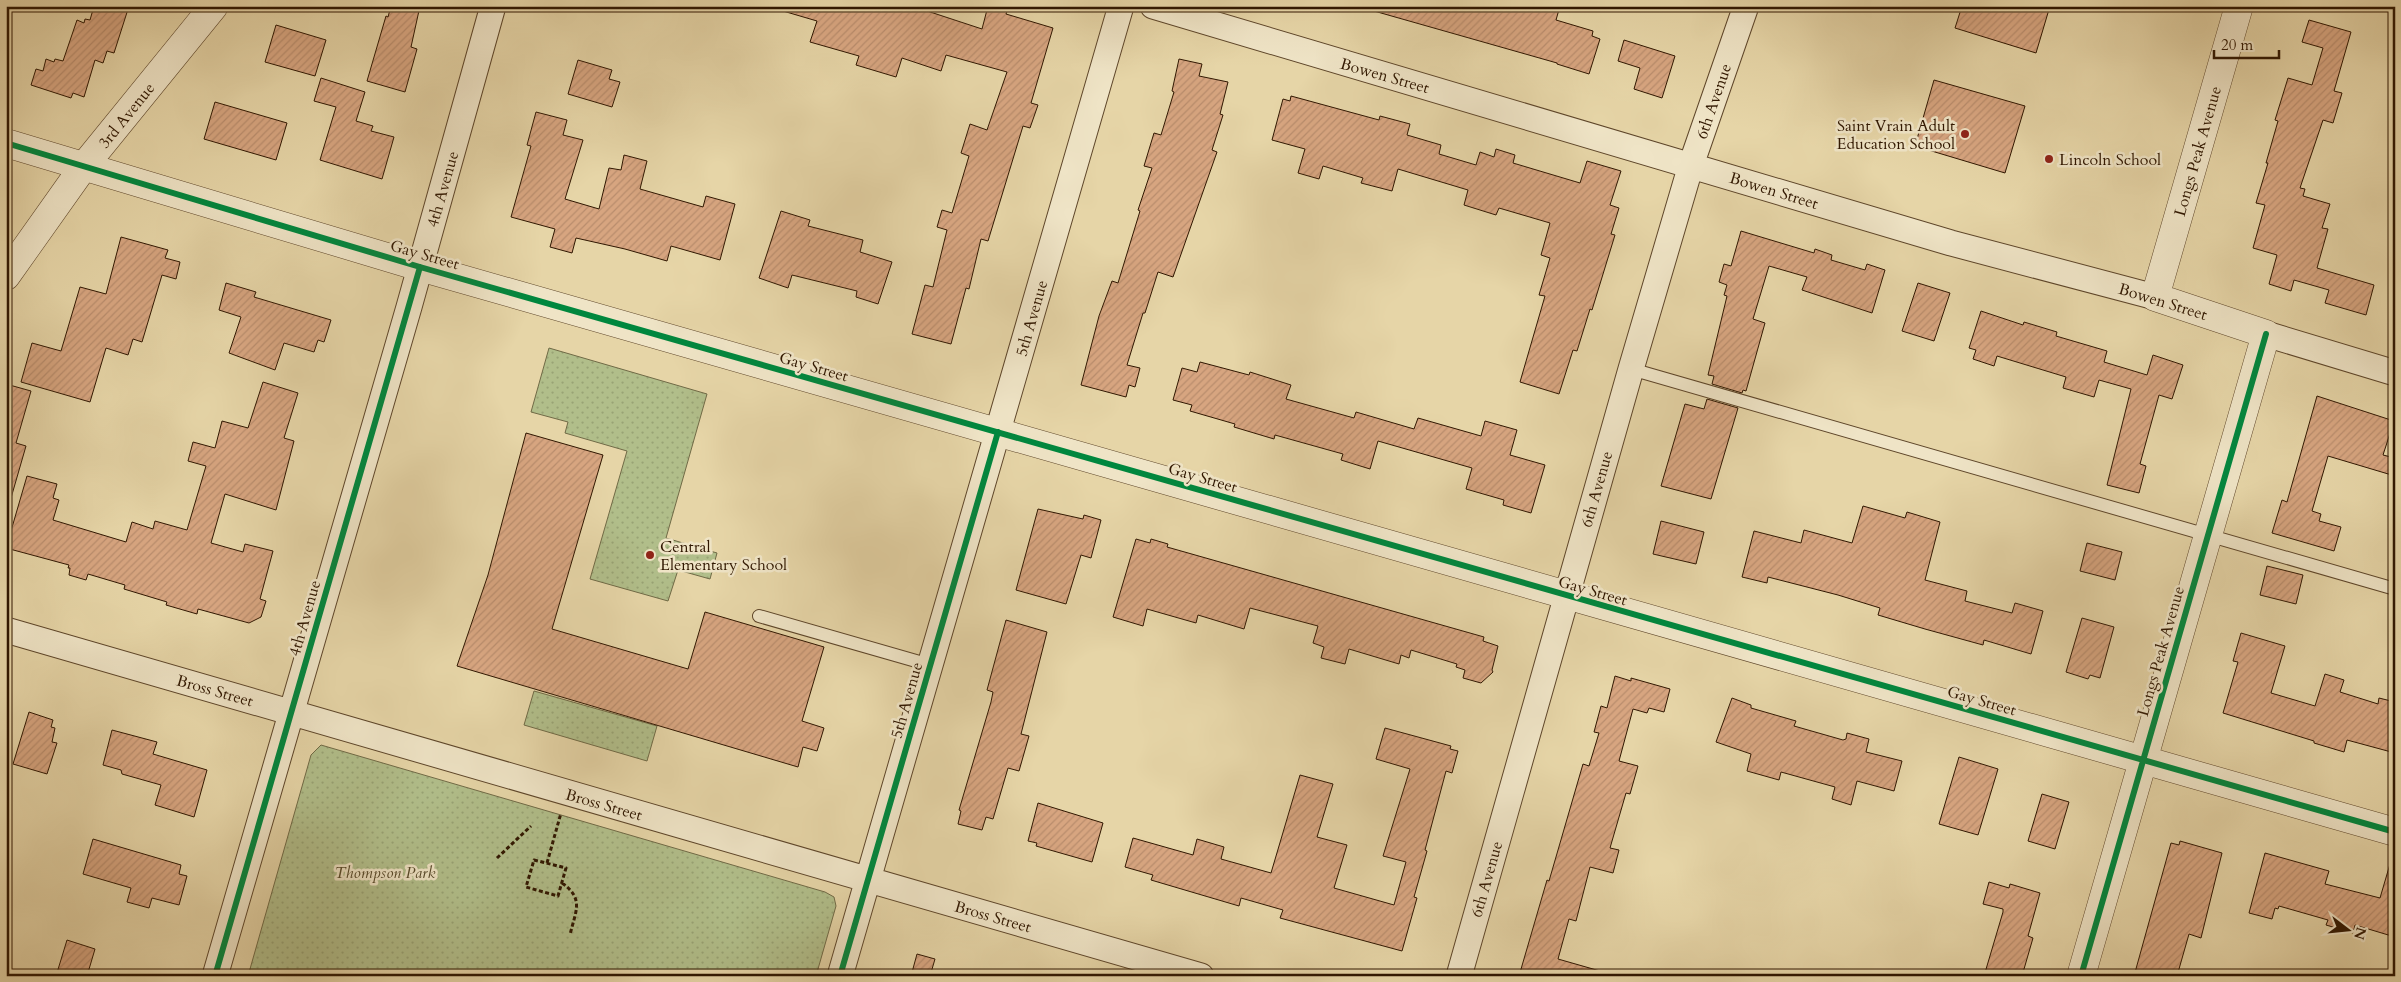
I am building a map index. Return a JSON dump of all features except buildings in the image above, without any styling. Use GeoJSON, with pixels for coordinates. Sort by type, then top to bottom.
{"type":"FeatureCollection","features":[{"type":"Feature","properties":{"kind":"street","name":"3rd Avenue"},"geometry":{"type":"LineString","coordinates":[[6,276],[84,166],[214,6]]}},
{"type":"Feature","properties":{"kind":"street","name":"4th Avenue"},"geometry":{"type":"LineString","coordinates":[[215,976],[420,267],[493,6]]}},
{"type":"Feature","properties":{"kind":"street","name":"5th Avenue"},"geometry":{"type":"LineString","coordinates":[[840,976],[1121,6]]}},
{"type":"Feature","properties":{"kind":"street","name":"Bowen Street"},"geometry":{"type":"LineString","coordinates":[[1153,6],[1952,243],[2155,297],[2266,334],[2395,373]]}},
{"type":"Feature","properties":{"kind":"street","name":"6th Avenue"},"geometry":{"type":"LineString","coordinates":[[1459,976],[1566,596],[1691,165],[1746,6]]}},
{"type":"Feature","properties":{"kind":"street","name":"Longs Peak Avenue"},"geometry":{"type":"LineString","coordinates":[[2155,297],[2240,6]]}},
{"type":"Feature","properties":{"kind":"street","name":"Gay Street"},"geometry":{"type":"LineString","coordinates":[[6,143],[420,267],[2395,832]]}},
{"type":"Feature","properties":{"kind":"street","name":"Longs Peak Avenue"},"geometry":{"type":"LineString","coordinates":[[2081,976],[2266,334]]}},
{"type":"Feature","properties":{"kind":"street","name":"Bross Street"},"geometry":{"type":"LineString","coordinates":[[6,630],[1201,976]]}},
{"type":"Feature","properties":{"kind":"lane"},"geometry":{"type":"LineString","coordinates":[[1631,369],[2395,590]]}},
{"type":"Feature","properties":{"kind":"lane"},"geometry":{"type":"LineString","coordinates":[[759,616],[930,665]]}},
{"type":"Feature","properties":{"kind":"path"},"geometry":{"type":"LineString","coordinates":[[547,863],[567,793]]}},
{"type":"Feature","properties":{"kind":"path"},"geometry":{"type":"LineString","coordinates":[[497,858],[531,826]]}},
{"type":"Feature","properties":{"kind":"path"},"geometry":{"type":"LineString","coordinates":[[534,860],[547,863],[566,868],[558,896],[526,887],[534,860]]}},
{"type":"Feature","properties":{"kind":"path"},"geometry":{"type":"LineString","coordinates":[[562,883],[572,890],[576,896],[576,908],[570,935]]}},
{"type":"Feature","properties":{"kind":"green space"},"geometry":{"type":"Polygon","coordinates":[[[549,348],[707,394],[666,538],[717,553],[710,579],[678,570],[668,601],[590,579],[627,451],[565,433],[568,422],[531,412],[549,348]]]}},
{"type":"Feature","properties":{"kind":"green space"},"geometry":{"type":"Polygon","coordinates":[[[534,691],[657,726],[647,761],[524,725],[534,691]]]}},
{"type":"Feature","properties":{"kind":"green space","name":"Thompson Park"},"geometry":{"type":"Polygon","coordinates":[[[321,745],[825,892],[834,897],[836,906],[816,976],[248,976],[311,755],[321,745]]]}},
{"type":"Feature","properties":{"kind":"cycle path"},"geometry":{"type":"LineString","coordinates":[[6,143],[420,267],[2395,832]]}},
{"type":"Feature","properties":{"kind":"cycle path"},"geometry":{"type":"LineString","coordinates":[[215,976],[420,267]]}},
{"type":"Feature","properties":{"kind":"cycle path"},"geometry":{"type":"LineString","coordinates":[[2081,976],[2266,334]]}},
{"type":"Feature","properties":{"kind":"cycle path"},"geometry":{"type":"LineString","coordinates":[[840,976],[998,432]]}},
{"type":"Feature","properties":{"kind":"place","name":"Saint Vrain Adult Education School"},"geometry":{"type":"Point","coordinates":[1965,134]}},
{"type":"Feature","properties":{"kind":"place","name":"Lincoln School"},"geometry":{"type":"Point","coordinates":[2049,159]}},
{"type":"Feature","properties":{"kind":"place","name":"Central Elementary School"},"geometry":{"type":"Point","coordinates":[650,555]}}]}
